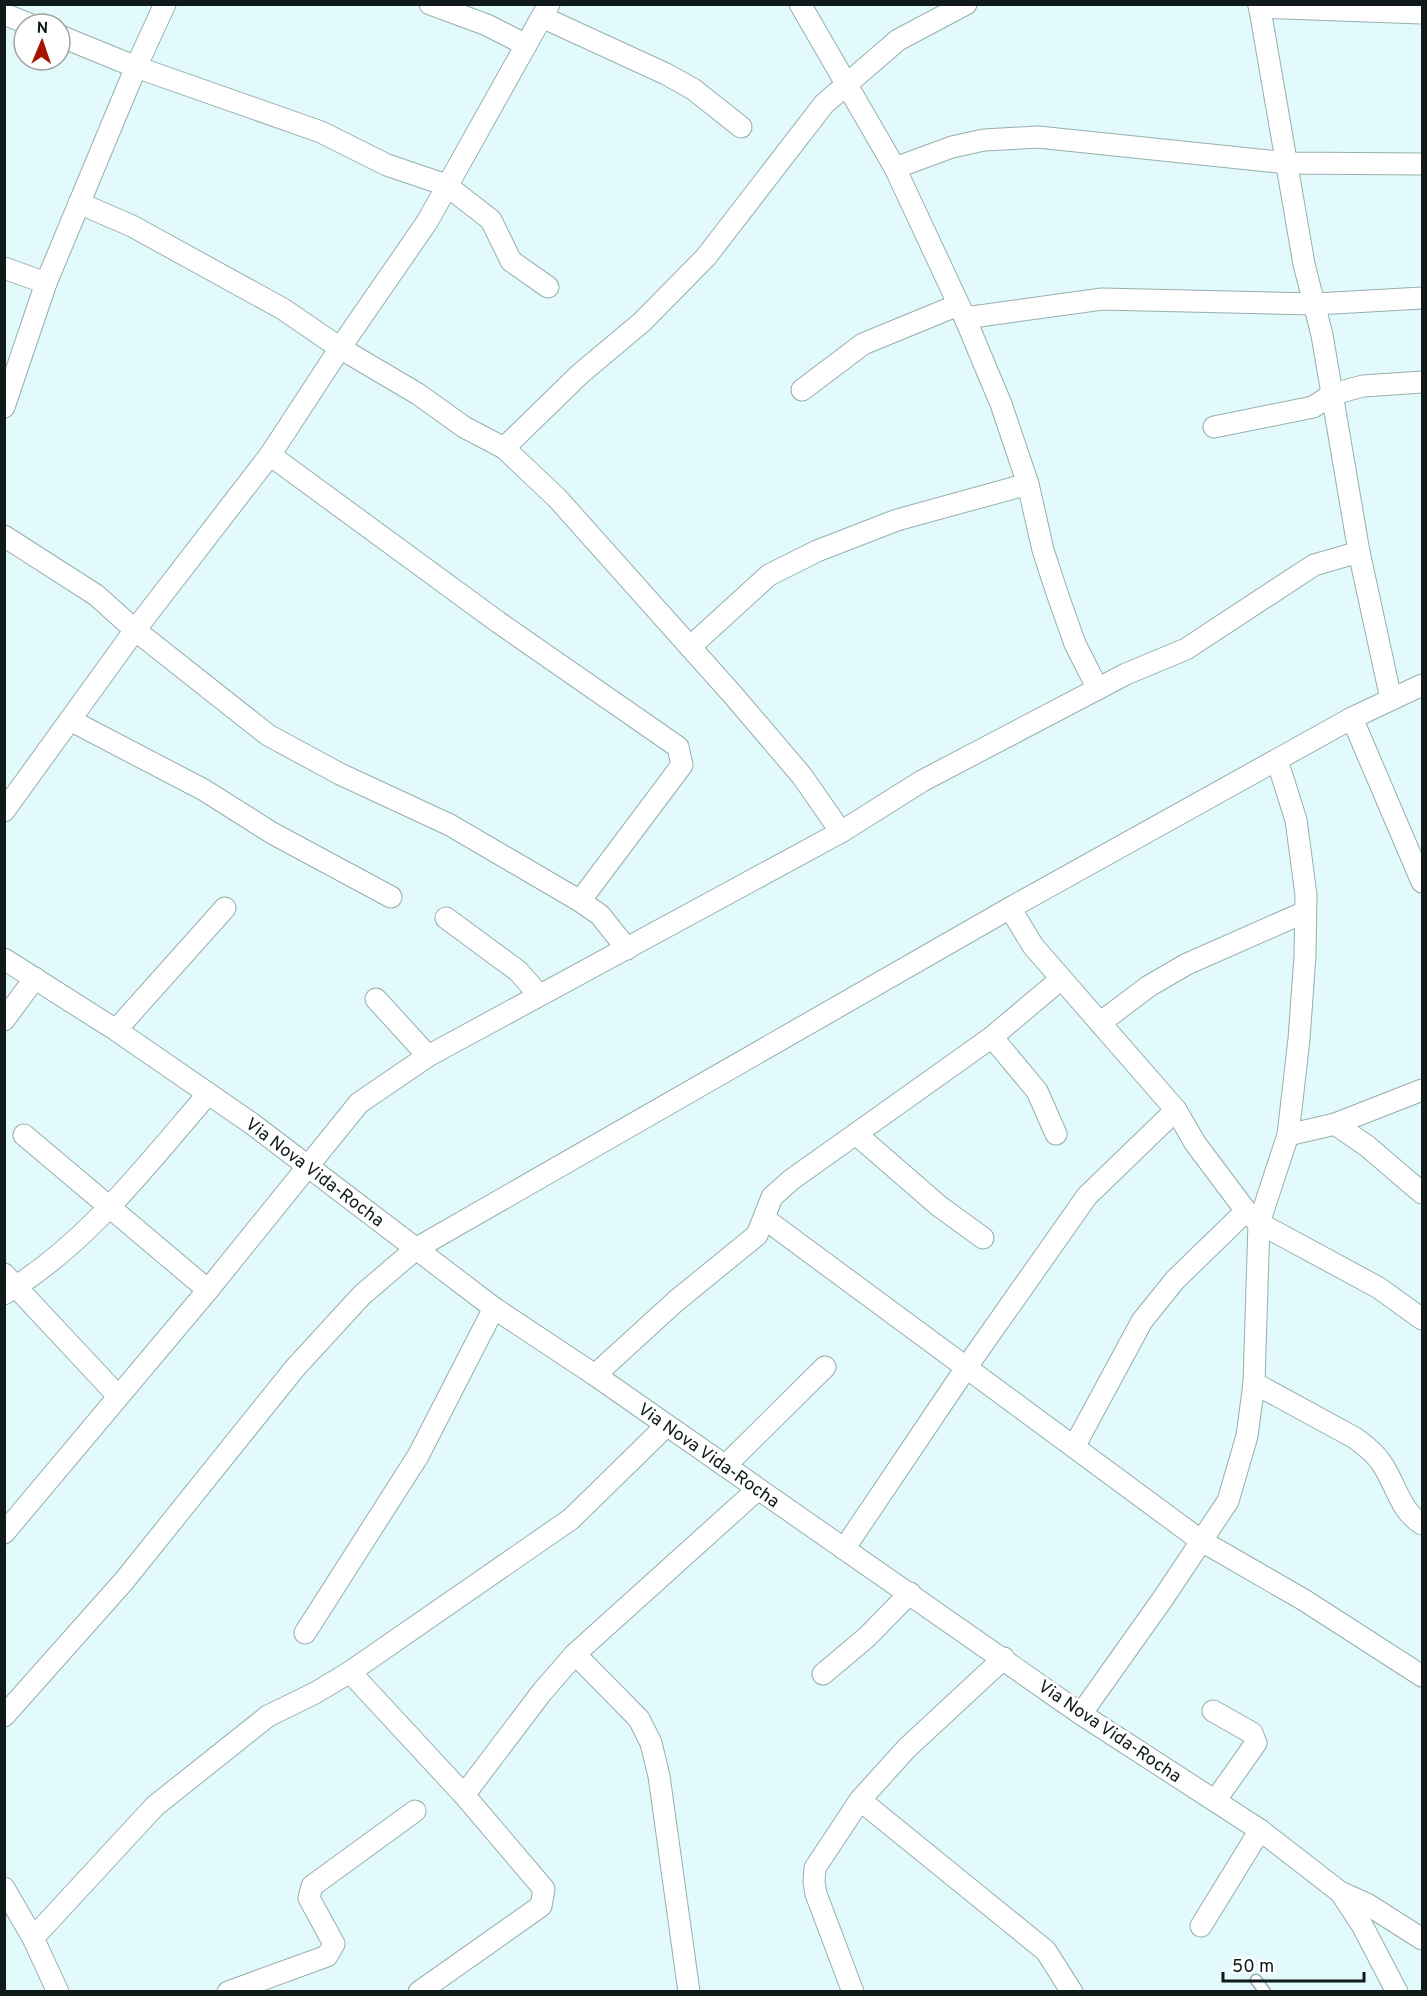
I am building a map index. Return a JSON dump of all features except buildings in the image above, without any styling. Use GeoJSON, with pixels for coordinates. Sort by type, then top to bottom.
{"type":"FeatureCollection","features":[{"type":"Feature","properties":{"kind":"street"},"geometry":{"type":"LineString","coordinates":[[4,407],[46,283],[136,67],[165,4]]}},
{"type":"Feature","properties":{"kind":"street"},"geometry":{"type":"LineString","coordinates":[[430,4],[487,25],[526,45]]}},
{"type":"Feature","properties":{"kind":"street"},"geometry":{"type":"LineString","coordinates":[[800,4],[895,168],[962,311],[1001,404],[1028,484],[1043,550],[1075,644],[1098,689]]}},
{"type":"Feature","properties":{"kind":"street"},"geometry":{"type":"LineString","coordinates":[[504,448],[580,374],[642,322],[706,257],[824,104],[898,40],[966,4]]}},
{"type":"Feature","properties":{"kind":"street"},"geometry":{"type":"LineString","coordinates":[[1390,699],[1359,552],[1316,304],[1304,264],[1259,6],[1422,13]]}},
{"type":"Feature","properties":{"kind":"street"},"geometry":{"type":"LineString","coordinates":[[4,811],[135,630],[270,455],[339,348],[427,222],[545,11],[693,88],[741,127]]}},
{"type":"Feature","properties":{"kind":"street"},"geometry":{"type":"LineString","coordinates":[[72,41],[136,67],[321,132],[387,165],[446,185],[491,220],[511,261],[548,287]]}},
{"type":"Feature","properties":{"kind":"street"},"geometry":{"type":"LineString","coordinates":[[895,168],[952,147],[984,140],[1038,137],[1288,163],[1422,164]]}},
{"type":"Feature","properties":{"kind":"street"},"geometry":{"type":"LineString","coordinates":[[78,203],[132,226],[283,309],[339,348],[418,394],[464,427],[504,448],[557,498],[690,647],[802,776],[841,832]]}},
{"type":"Feature","properties":{"kind":"street"},"geometry":{"type":"LineString","coordinates":[[4,268],[46,283]]}},
{"type":"Feature","properties":{"kind":"street"},"geometry":{"type":"LineString","coordinates":[[802,390],[863,344],[962,311],[1102,299],[1316,304],[1422,298]]}},
{"type":"Feature","properties":{"kind":"street"},"geometry":{"type":"LineString","coordinates":[[1214,427],[1313,407],[1333,394],[1386,383],[1422,382]]}},
{"type":"Feature","properties":{"kind":"street"},"geometry":{"type":"LineString","coordinates":[[270,455],[498,622],[678,747],[682,765],[580,901]]}},
{"type":"Feature","properties":{"kind":"street"},"geometry":{"type":"LineString","coordinates":[[690,647],[769,575],[778,570],[897,520],[1028,484]]}},
{"type":"Feature","properties":{"kind":"street"},"geometry":{"type":"LineString","coordinates":[[4,536],[96,595],[135,630],[268,735],[330,769],[450,825],[580,901],[600,915],[627,949]]}},
{"type":"Feature","properties":{"kind":"street"},"geometry":{"type":"LineString","coordinates":[[4,1533],[208,1290],[359,1103],[429,1056],[841,832],[922,781],[1126,674],[1186,649],[1314,565],[1359,552]]}},
{"type":"Feature","properties":{"kind":"street"},"geometry":{"type":"LineString","coordinates":[[4,1716],[124,1581],[302,1360],[362,1295],[417,1248],[1010,908],[1353,718],[1422,685]]}},
{"type":"Feature","properties":{"kind":"street"},"geometry":{"type":"LineString","coordinates":[[1353,718],[1415,845],[1422,882]]}},
{"type":"Feature","properties":{"kind":"street"},"geometry":{"type":"LineString","coordinates":[[70,720],[204,790],[272,833],[391,897]]}},
{"type":"Feature","properties":{"kind":"street"},"geometry":{"type":"LineString","coordinates":[[1081,1714],[1162,1600],[1228,1501],[1247,1436],[1254,1383],[1253,1217],[1288,1135],[1299,1039],[1305,912],[1296,820],[1277,760]]}},
{"type":"Feature","properties":{"kind":"street"},"geometry":{"type":"LineString","coordinates":[[116,1030],[225,908]]}},
{"type":"Feature","properties":{"kind":"street"},"geometry":{"type":"LineString","coordinates":[[1010,908],[1033,946],[1060,979],[1176,1110],[1195,1143],[1253,1217],[1379,1288],[1422,1319]]}},
{"type":"Feature","properties":{"kind":"street"},"geometry":{"type":"LineString","coordinates":[[1100,1023],[1149,986],[1187,964],[1305,912]]}},
{"type":"Feature","properties":{"kind":"street"},"geometry":{"type":"LineString","coordinates":[[446,918],[518,971],[539,995]]}},
{"type":"Feature","properties":{"kind":"street","name":"Via Nova Vida-Rocha"},"geometry":{"type":"LineString","coordinates":[[4,959],[116,1030],[207,1095],[251,1123],[494,1308],[595,1375],[1004,1658],[1081,1714],[1260,1830],[1340,1892],[1367,1904],[1422,1939]]}},
{"type":"Feature","properties":{"kind":"street"},"geometry":{"type":"LineString","coordinates":[[4,1020],[35,978]]}},
{"type":"Feature","properties":{"kind":"street"},"geometry":{"type":"LineString","coordinates":[[595,1375],[676,1301],[757,1234],[772,1197],[992,1037],[1060,979]]}},
{"type":"Feature","properties":{"kind":"street"},"geometry":{"type":"LineString","coordinates":[[376,999],[429,1056]]}},
{"type":"Feature","properties":{"kind":"street"},"geometry":{"type":"LineString","coordinates":[[992,1037],[1037,1090],[1056,1134]]}},
{"type":"Feature","properties":{"kind":"street"},"geometry":{"type":"LineString","coordinates":[[1288,1135],[1335,1124],[1422,1090]]}},
{"type":"Feature","properties":{"kind":"street"},"geometry":{"type":"LineString","coordinates":[[118,1396],[8,1285],[65,1248],[110,1207],[207,1095]]}},
{"type":"Feature","properties":{"kind":"street"},"geometry":{"type":"LineString","coordinates":[[844,1549],[966,1368],[1088,1196],[1176,1110]]}},
{"type":"Feature","properties":{"kind":"street"},"geometry":{"type":"LineString","coordinates":[[1335,1124],[1367,1146],[1422,1193]]}},
{"type":"Feature","properties":{"kind":"street"},"geometry":{"type":"LineString","coordinates":[[856,1134],[939,1206],[983,1238]]}},
{"type":"Feature","properties":{"kind":"street"},"geometry":{"type":"LineString","coordinates":[[24,1135],[208,1290]]}},
{"type":"Feature","properties":{"kind":"street"},"geometry":{"type":"LineString","coordinates":[[1074,1447],[1142,1321],[1175,1280],[1253,1217]]}},
{"type":"Feature","properties":{"kind":"street"},"geometry":{"type":"LineString","coordinates":[[765,1219],[1200,1540],[1304,1600],[1422,1676]]}},
{"type":"Feature","properties":{"kind":"street"},"geometry":{"type":"LineString","coordinates":[[305,1633],[418,1456],[494,1308]]}},
{"type":"Feature","properties":{"kind":"street"},"geometry":{"type":"LineString","coordinates":[[725,1466],[825,1367]]}},
{"type":"Feature","properties":{"kind":"street"},"geometry":{"type":"LineString","coordinates":[[1254,1383],[1355,1438],[1369,1449],[1381,1462],[1402,1504],[1422,1524]]}},
{"type":"Feature","properties":{"kind":"street"},"geometry":{"type":"LineString","coordinates":[[33,1938],[155,1806],[268,1716],[315,1693],[350,1672],[571,1519],[666,1426]]}},
{"type":"Feature","properties":{"kind":"street"},"geometry":{"type":"LineString","coordinates":[[464,1795],[542,1692],[575,1654],[758,1489]]}},
{"type":"Feature","properties":{"kind":"street"},"geometry":{"type":"LineString","coordinates":[[823,1674],[867,1636],[910,1593]]}},
{"type":"Feature","properties":{"kind":"street"},"geometry":{"type":"LineString","coordinates":[[575,1654],[639,1719],[651,1743],[659,1776],[689,1992]]}},
{"type":"Feature","properties":{"kind":"street"},"geometry":{"type":"LineString","coordinates":[[853,1992],[814,1882],[815,1868],[860,1800],[907,1748],[1004,1658]]}},
{"type":"Feature","properties":{"kind":"street"},"geometry":{"type":"LineString","coordinates":[[350,1672],[464,1795],[544,1889],[541,1906],[419,1992]]}},
{"type":"Feature","properties":{"kind":"street"},"geometry":{"type":"LineString","coordinates":[[1213,1711],[1252,1733],[1256,1743],[1215,1801]]}},
{"type":"Feature","properties":{"kind":"street"},"geometry":{"type":"LineString","coordinates":[[860,1800],[1046,1951],[1072,1992]]}},
{"type":"Feature","properties":{"kind":"street"},"geometry":{"type":"LineString","coordinates":[[228,1992],[327,1956],[334,1944],[309,1898],[312,1886],[415,1811]]}},
{"type":"Feature","properties":{"kind":"street"},"geometry":{"type":"LineString","coordinates":[[1201,1926],[1260,1830]]}},
{"type":"Feature","properties":{"kind":"street"},"geometry":{"type":"LineString","coordinates":[[4,1888],[33,1938],[58,1992]]}},
{"type":"Feature","properties":{"kind":"street"},"geometry":{"type":"LineString","coordinates":[[1340,1892],[1362,1925],[1397,1992]]}},
{"type":"Feature","properties":{"kind":"lane"},"geometry":{"type":"LineString","coordinates":[[1256,1980],[1265,1992]]}}]}
